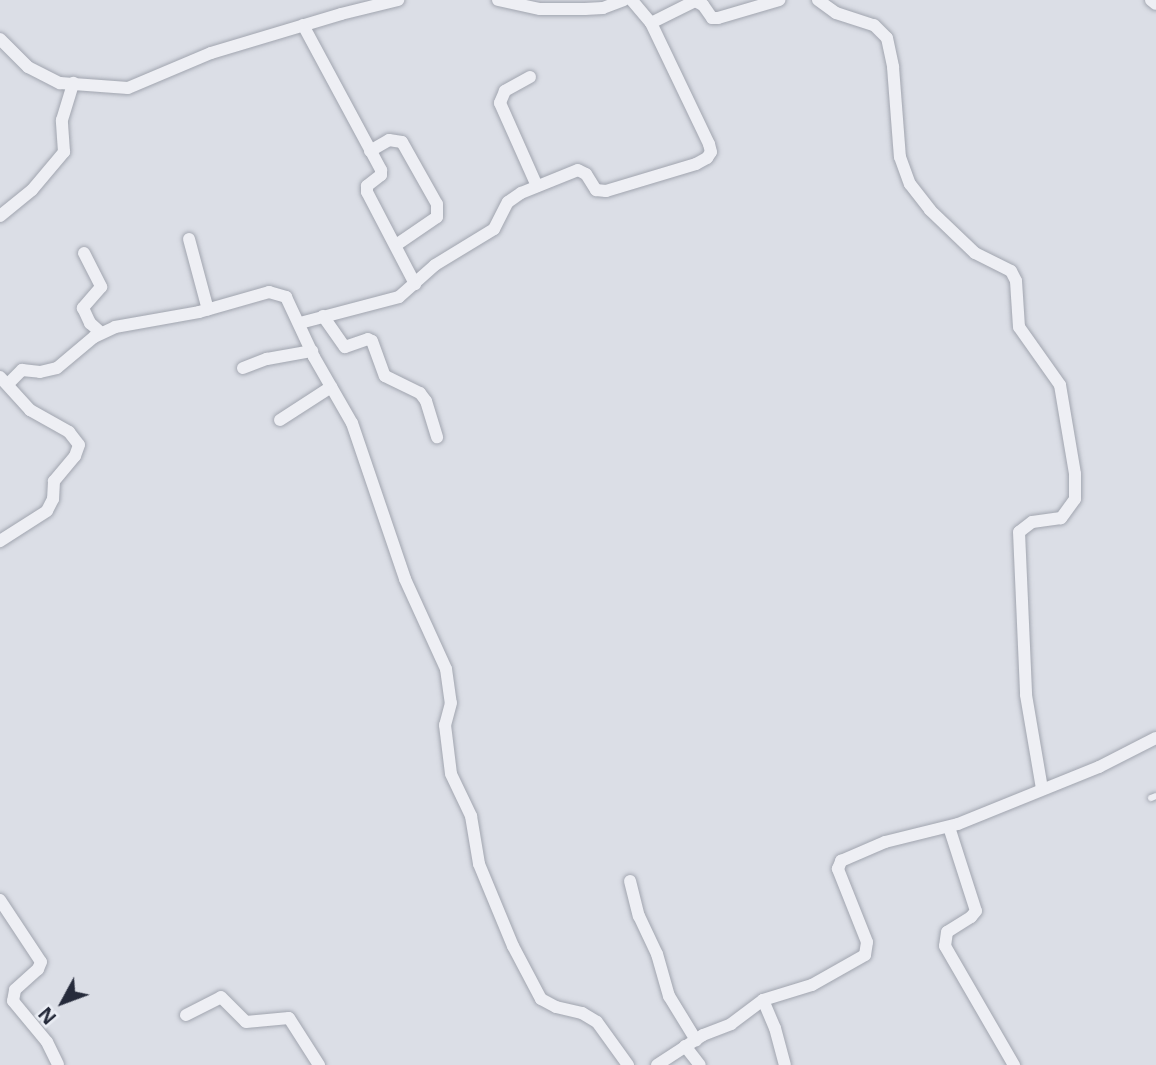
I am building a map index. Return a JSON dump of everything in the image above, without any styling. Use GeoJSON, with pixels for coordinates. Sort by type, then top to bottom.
{"type":"FeatureCollection","features":[{"type":"Feature","properties":{"kind":"street"},"geometry":{"type":"LineString","coordinates":[[0,38],[28,67],[60,83],[128,88],[211,53],[398,0]]}},
{"type":"Feature","properties":{"kind":"street"},"geometry":{"type":"LineString","coordinates":[[498,0],[540,9],[603,8],[624,0]]}},
{"type":"Feature","properties":{"kind":"street"},"geometry":{"type":"LineString","coordinates":[[300,323],[387,302],[415,284],[435,265],[485,237],[499,223],[504,208],[512,197],[537,186],[578,170],[586,174],[596,190],[606,191],[696,164],[712,152],[651,23],[632,0]]}},
{"type":"Feature","properties":{"kind":"street"},"geometry":{"type":"LineString","coordinates":[[651,23],[695,1],[703,5],[712,18],[718,18],[779,0]]}},
{"type":"Feature","properties":{"kind":"street"},"geometry":{"type":"LineString","coordinates":[[818,0],[836,13],[874,25],[887,38],[893,67],[900,157],[910,184],[930,210],[975,253],[1011,271],[1016,281],[1019,327],[1060,385],[1075,474],[1075,499],[1061,518],[1032,522],[1018,532],[1026,695],[1042,789]]}},
{"type":"Feature","properties":{"kind":"street"},"geometry":{"type":"LineString","coordinates":[[1151,0],[1156,4]]}},
{"type":"Feature","properties":{"kind":"street"},"geometry":{"type":"LineString","coordinates":[[303,25],[381,175],[367,186],[367,192],[415,284]]}},
{"type":"Feature","properties":{"kind":"street"},"geometry":{"type":"LineString","coordinates":[[530,77],[505,91],[500,103],[537,186]]}},
{"type":"Feature","properties":{"kind":"street"},"geometry":{"type":"LineString","coordinates":[[0,216],[32,190],[64,152],[62,120],[73,83]]}},
{"type":"Feature","properties":{"kind":"street"},"geometry":{"type":"LineString","coordinates":[[370,151],[389,140],[402,142],[437,204],[437,218],[396,245]]}},
{"type":"Feature","properties":{"kind":"street"},"geometry":{"type":"LineString","coordinates":[[190,239],[208,310]]}},
{"type":"Feature","properties":{"kind":"street"},"geometry":{"type":"LineString","coordinates":[[84,253],[101,287],[83,308],[90,323],[101,333]]}},
{"type":"Feature","properties":{"kind":"street"},"geometry":{"type":"LineString","coordinates":[[0,541],[47,511],[53,499],[54,481],[75,456],[79,445],[68,432],[30,410],[4,381],[22,370],[40,372],[57,368],[101,333],[131,323],[208,310],[275,291],[290,301],[312,351],[352,423],[405,579],[446,669],[451,703],[444,725],[451,774],[471,816],[479,864],[513,946],[541,999],[556,1007],[582,1013],[597,1022],[628,1065]]}},
{"type":"Feature","properties":{"kind":"street"},"geometry":{"type":"LineString","coordinates":[[323,316],[345,347],[368,339],[372,341],[385,376],[420,393],[426,401],[437,437]]}},
{"type":"Feature","properties":{"kind":"street"},"geometry":{"type":"LineString","coordinates":[[243,368],[267,359],[312,351]]}},
{"type":"Feature","properties":{"kind":"street"},"geometry":{"type":"LineString","coordinates":[[280,420],[331,387]]}},
{"type":"Feature","properties":{"kind":"street"},"geometry":{"type":"LineString","coordinates":[[657,1065],[691,1043],[732,1024],[763,1000],[812,985],[865,955],[867,942],[838,869],[839,862],[885,842],[948,827],[1099,767],[1156,738]]}},
{"type":"Feature","properties":{"kind":"street"},"geometry":{"type":"LineString","coordinates":[[948,827],[976,911],[971,918],[947,932],[945,946],[1014,1065]]}},
{"type":"Feature","properties":{"kind":"street"},"geometry":{"type":"LineString","coordinates":[[630,881],[639,916],[657,954],[669,996],[700,1065]]}},
{"type":"Feature","properties":{"kind":"street"},"geometry":{"type":"LineString","coordinates":[[0,900],[41,962],[38,969],[13,993],[13,1001],[47,1042],[58,1065]]}},
{"type":"Feature","properties":{"kind":"street"},"geometry":{"type":"LineString","coordinates":[[186,1015],[221,997],[246,1022],[289,1018],[319,1065]]}},
{"type":"Feature","properties":{"kind":"street"},"geometry":{"type":"LineString","coordinates":[[763,1000],[775,1028],[785,1065]]}}]}
